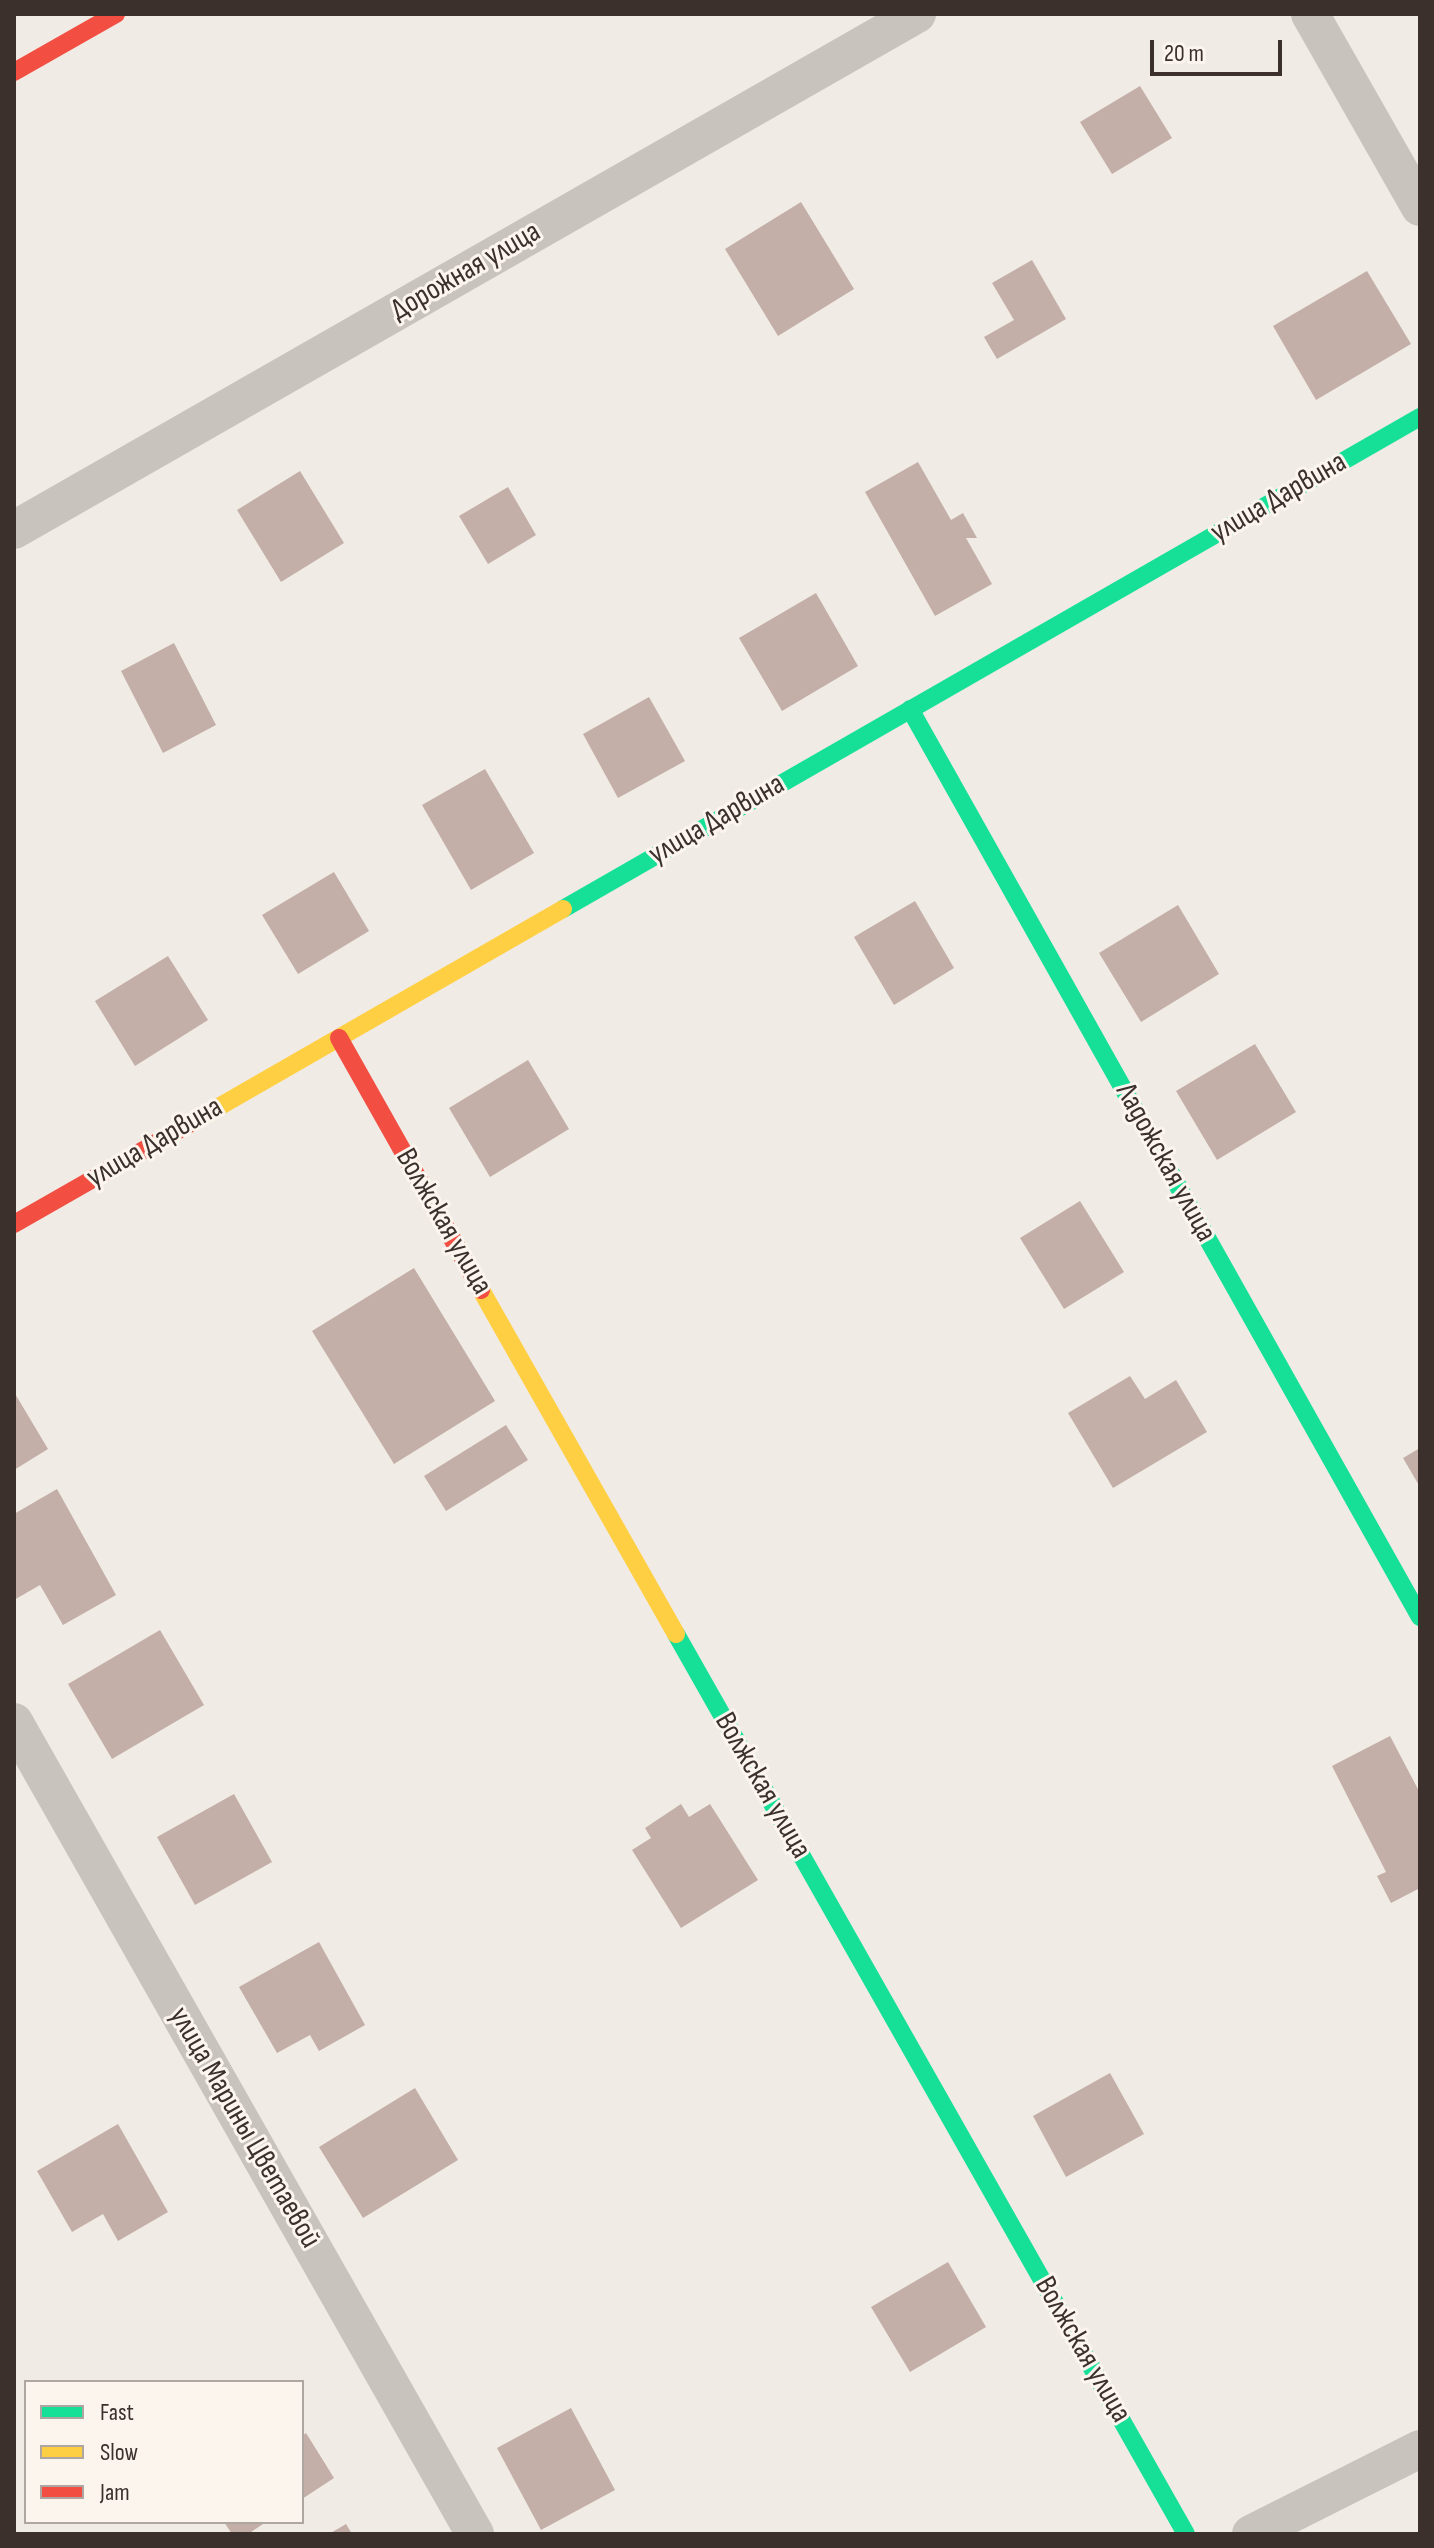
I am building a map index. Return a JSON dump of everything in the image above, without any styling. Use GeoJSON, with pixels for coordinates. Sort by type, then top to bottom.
{"type":"FeatureCollection","features":[{"type":"Feature","properties":{"kind":"street"},"geometry":{"type":"LineString","coordinates":[[14,72],[116,14]]}},
{"type":"Feature","properties":{"kind":"street","name":"Дорожная улица"},"geometry":{"type":"LineString","coordinates":[[14,530],[917,14]]}},
{"type":"Feature","properties":{"kind":"street"},"geometry":{"type":"LineString","coordinates":[[1310,14],[1420,207]]}},
{"type":"Feature","properties":{"kind":"street","name":"улица Дарвина"},"geometry":{"type":"LineString","coordinates":[[14,1224],[1420,417]]}},
{"type":"Feature","properties":{"kind":"street","name":"Ладожская улица"},"geometry":{"type":"LineString","coordinates":[[910,709],[1420,1617]]}},
{"type":"Feature","properties":{"kind":"street","name":"Волжская улица"},"geometry":{"type":"LineString","coordinates":[[339,1038],[1186,2534]]}},
{"type":"Feature","properties":{"kind":"street","name":"улица Марины Цветаевой"},"geometry":{"type":"LineString","coordinates":[[14,1722],[475,2534]]}},
{"type":"Feature","properties":{"kind":"street"},"geometry":{"type":"LineString","coordinates":[[1251,2534],[1420,2449]]}},
{"type":"Feature","properties":{"kind":"building"},"geometry":{"type":"Polygon","coordinates":[[[1140,86],[1172,138],[1112,174],[1080,122],[1140,86]]]}},
{"type":"Feature","properties":{"kind":"building"},"geometry":{"type":"Polygon","coordinates":[[[801,202],[854,289],[778,336],[725,249],[801,202]]]}},
{"type":"Feature","properties":{"kind":"building"},"geometry":{"type":"Polygon","coordinates":[[[1032,260],[1066,319],[997,359],[984,337],[1014,320],[992,283],[1032,260]]]}},
{"type":"Feature","properties":{"kind":"building"},"geometry":{"type":"Polygon","coordinates":[[[1367,271],[1411,344],[1316,400],[1273,326],[1367,271]]]}},
{"type":"Feature","properties":{"kind":"building"},"geometry":{"type":"Polygon","coordinates":[[[918,462],[951,520],[963,513],[977,538],[966,538],[992,584],[935,616],[865,492],[918,462]]]}},
{"type":"Feature","properties":{"kind":"building"},"geometry":{"type":"Polygon","coordinates":[[[300,471],[344,543],[281,582],[237,510],[300,471]]]}},
{"type":"Feature","properties":{"kind":"building"},"geometry":{"type":"Polygon","coordinates":[[[508,487],[536,535],[488,564],[459,516],[508,487]]]}},
{"type":"Feature","properties":{"kind":"building"},"geometry":{"type":"Polygon","coordinates":[[[816,593],[858,666],[782,711],[739,638],[816,593]]]}},
{"type":"Feature","properties":{"kind":"building"},"geometry":{"type":"Polygon","coordinates":[[[174,643],[216,725],[163,753],[121,671],[174,643]]]}},
{"type":"Feature","properties":{"kind":"building"},"geometry":{"type":"Polygon","coordinates":[[[649,697],[685,761],[618,798],[583,734],[649,697]]]}},
{"type":"Feature","properties":{"kind":"building"},"geometry":{"type":"Polygon","coordinates":[[[485,769],[534,853],[471,890],[422,805],[485,769]]]}},
{"type":"Feature","properties":{"kind":"building"},"geometry":{"type":"Polygon","coordinates":[[[334,872],[369,931],[298,974],[262,915],[334,872]]]}},
{"type":"Feature","properties":{"kind":"building"},"geometry":{"type":"Polygon","coordinates":[[[915,901],[954,968],[894,1005],[854,937],[915,901]]]}},
{"type":"Feature","properties":{"kind":"building"},"geometry":{"type":"Polygon","coordinates":[[[1178,905],[1219,974],[1141,1022],[1099,953],[1178,905]]]}},
{"type":"Feature","properties":{"kind":"building"},"geometry":{"type":"Polygon","coordinates":[[[168,956],[208,1020],[135,1066],[95,1001],[168,956]]]}},
{"type":"Feature","properties":{"kind":"building"},"geometry":{"type":"Polygon","coordinates":[[[1255,1044],[1296,1112],[1217,1160],[1176,1091],[1255,1044]]]}},
{"type":"Feature","properties":{"kind":"building"},"geometry":{"type":"Polygon","coordinates":[[[528,1060],[569,1129],[490,1177],[449,1108],[528,1060]]]}},
{"type":"Feature","properties":{"kind":"building"},"geometry":{"type":"Polygon","coordinates":[[[1080,1201],[1124,1272],[1064,1309],[1020,1238],[1080,1201]]]}},
{"type":"Feature","properties":{"kind":"building"},"geometry":{"type":"Polygon","coordinates":[[[414,1268],[495,1401],[394,1464],[312,1331],[414,1268]]]}},
{"type":"Feature","properties":{"kind":"building"},"geometry":{"type":"Polygon","coordinates":[[[1130,1376],[1145,1399],[1176,1380],[1207,1432],[1113,1488],[1068,1413],[1130,1376]]]}},
{"type":"Feature","properties":{"kind":"building"},"geometry":{"type":"Polygon","coordinates":[[[14,1392],[48,1449],[14,1470],[14,1392]]]}},
{"type":"Feature","properties":{"kind":"building"},"geometry":{"type":"Polygon","coordinates":[[[506,1425],[528,1460],[446,1511],[424,1476],[506,1425]]]}},
{"type":"Feature","properties":{"kind":"building"},"geometry":{"type":"Polygon","coordinates":[[[1420,1448],[1420,1487],[1403,1458],[1420,1448]]]}},
{"type":"Feature","properties":{"kind":"building"},"geometry":{"type":"Polygon","coordinates":[[[57,1489],[116,1595],[63,1625],[40,1585],[14,1600],[14,1514],[57,1489]]]}},
{"type":"Feature","properties":{"kind":"building"},"geometry":{"type":"Polygon","coordinates":[[[160,1630],[204,1705],[112,1759],[68,1684],[160,1630]]]}},
{"type":"Feature","properties":{"kind":"building"},"geometry":{"type":"Polygon","coordinates":[[[1390,1736],[1420,1793],[1420,1888],[1391,1903],[1377,1876],[1386,1872],[1332,1766],[1390,1736]]]}},
{"type":"Feature","properties":{"kind":"building"},"geometry":{"type":"Polygon","coordinates":[[[234,1794],[272,1862],[195,1905],[157,1837],[234,1794]]]}},
{"type":"Feature","properties":{"kind":"building"},"geometry":{"type":"Polygon","coordinates":[[[681,1804],[689,1817],[710,1804],[758,1880],[681,1928],[632,1850],[651,1838],[645,1828],[681,1804]]]}},
{"type":"Feature","properties":{"kind":"building"},"geometry":{"type":"Polygon","coordinates":[[[319,1942],[365,2025],[319,2051],[310,2035],[277,2053],[239,1987],[319,1942]]]}},
{"type":"Feature","properties":{"kind":"building"},"geometry":{"type":"Polygon","coordinates":[[[1110,2073],[1144,2134],[1066,2177],[1033,2116],[1110,2073]]]}},
{"type":"Feature","properties":{"kind":"building"},"geometry":{"type":"Polygon","coordinates":[[[415,2088],[458,2160],[363,2218],[319,2147],[415,2088]]]}},
{"type":"Feature","properties":{"kind":"building"},"geometry":{"type":"Polygon","coordinates":[[[118,2124],[168,2212],[118,2241],[103,2214],[72,2232],[37,2171],[118,2124]]]}},
{"type":"Feature","properties":{"kind":"building"},"geometry":{"type":"Polygon","coordinates":[[[948,2262],[986,2327],[910,2372],[871,2307],[948,2262]]]}},
{"type":"Feature","properties":{"kind":"building"},"geometry":{"type":"Polygon","coordinates":[[[571,2408],[615,2490],[541,2530],[497,2448],[571,2408]]]}},
{"type":"Feature","properties":{"kind":"building"},"geometry":{"type":"Polygon","coordinates":[[[306,2433],[334,2478],[304,2498],[306,2433]]]}},
{"type":"Feature","properties":{"kind":"building"},"geometry":{"type":"Polygon","coordinates":[[[225,2524],[263,2524],[248,2534],[232,2534],[225,2524]]]}},
{"type":"Feature","properties":{"kind":"building"},"geometry":{"type":"Polygon","coordinates":[[[346,2524],[352,2534],[329,2534],[346,2524]]]}},
{"type":"Feature","properties":{"kind":"traffic: fast"},"geometry":{"type":"LineString","coordinates":[[563,909],[1420,417]]}},
{"type":"Feature","properties":{"kind":"traffic: fast"},"geometry":{"type":"LineString","coordinates":[[910,709],[1420,1617]]}},
{"type":"Feature","properties":{"kind":"traffic: fast"},"geometry":{"type":"LineString","coordinates":[[676,1634],[1186,2534]]}},
{"type":"Feature","properties":{"kind":"traffic: slow"},"geometry":{"type":"LineString","coordinates":[[189,1124],[563,909]]}},
{"type":"Feature","properties":{"kind":"traffic: slow"},"geometry":{"type":"LineString","coordinates":[[481,1290],[676,1634]]}},
{"type":"Feature","properties":{"kind":"traffic: jam"},"geometry":{"type":"LineString","coordinates":[[14,72],[116,14]]}},
{"type":"Feature","properties":{"kind":"traffic: jam"},"geometry":{"type":"LineString","coordinates":[[339,1038],[481,1290]]}},
{"type":"Feature","properties":{"kind":"traffic: jam"},"geometry":{"type":"LineString","coordinates":[[14,1224],[189,1124]]}}]}
